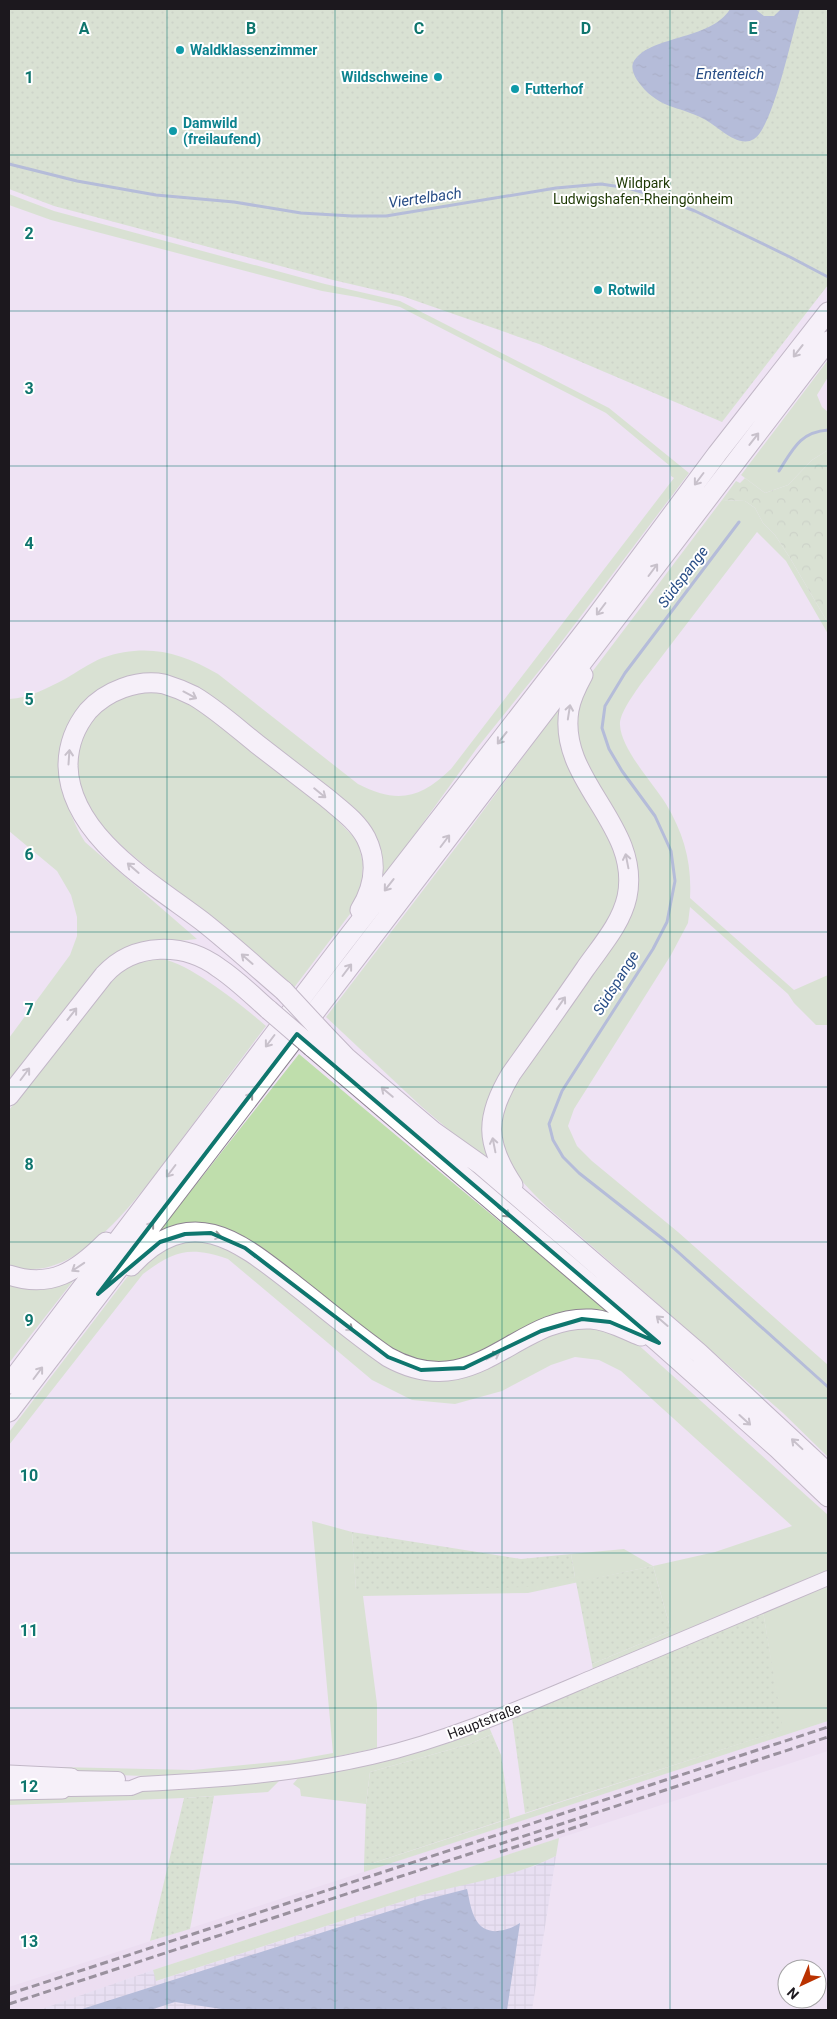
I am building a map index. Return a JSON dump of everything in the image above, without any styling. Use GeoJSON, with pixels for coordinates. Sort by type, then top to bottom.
{"type":"FeatureCollection","features":[{"type":"Feature","properties":{"kind":"highway"},"geometry":{"type":"LineString","coordinates":[[9,1384],[342,946],[592,622],[717,454],[828,312]]}},
{"type":"Feature","properties":{"kind":"highway"},"geometry":{"type":"LineString","coordinates":[[9,1412],[828,341]]}},
{"type":"Feature","properties":{"kind":"highway"},"geometry":{"type":"LineString","coordinates":[[525,1203],[502,1169],[496,1155],[492,1130],[494,1108],[511,1074],[614,927],[627,896],[629,874],[623,844],[579,768],[568,730],[569,708],[572,697],[583,675],[593,662],[603,637]]}},
{"type":"Feature","properties":{"kind":"highway"},"geometry":{"type":"LineString","coordinates":[[342,946],[367,899],[373,874],[370,850],[358,826],[317,790],[194,696],[175,687],[147,683],[120,689],[100,700],[80,722],[70,747],[69,775],[72,790],[87,822],[110,848],[144,878],[203,922],[284,991],[318,1040],[778,1449],[828,1497]]}},
{"type":"Feature","properties":{"kind":"highway"},"geometry":{"type":"LineString","coordinates":[[9,1096],[93,987],[116,963],[136,953],[162,948],[194,956],[219,967],[269,1010],[347,1058],[434,1131],[481,1165],[732,1381],[828,1473]]}},
{"type":"Feature","properties":{"kind":"highway"},"geometry":{"type":"LineString","coordinates":[[9,1275],[26,1280],[62,1276],[90,1258],[113,1235],[129,1226]]}},
{"type":"Feature","properties":{"kind":"highway"},"geometry":{"type":"LineString","coordinates":[[98,1294],[123,1274],[147,1250],[160,1242],[185,1234],[211,1233],[224,1237],[245,1248],[380,1351],[399,1363],[421,1370],[436,1372],[464,1368],[491,1357],[556,1324],[582,1319],[610,1322],[658,1343]]}},
{"type":"Feature","properties":{"kind":"highway"},"geometry":{"type":"LineString","coordinates":[[9,1775],[70,1783]]}},
{"type":"Feature","properties":{"kind":"highway"},"geometry":{"type":"LineString","coordinates":[[9,1790],[70,1783]]}},
{"type":"Feature","properties":{"kind":"main road","name":"Hauptstraße"},"geometry":{"type":"LineString","coordinates":[[70,1783],[131,1788],[141,1784],[212,1781],[286,1774],[374,1756],[432,1740],[478,1724],[828,1578]]}},
{"type":"Feature","properties":{"kind":"highlighted area"},"geometry":{"type":"Polygon","coordinates":[[[297,1034],[659,1343],[610,1322],[582,1319],[541,1331],[464,1368],[421,1370],[388,1357],[245,1248],[211,1233],[185,1234],[160,1242],[98,1294],[297,1034]]]}},
{"type":"Feature","properties":{"kind":"shaded area"},"geometry":{"type":"Polygon","coordinates":[[[828,1721],[828,1751],[153,1970],[40,2010],[9,2010],[9,1987],[828,1721]]]}},
{"type":"Feature","properties":{"kind":"shaded area"},"geometry":{"type":"Polygon","coordinates":[[[556,1856],[532,2010],[39,2010],[153,1970],[157,1981],[422,1895],[535,1866],[556,1856]]]}},
{"type":"Feature","properties":{"kind":"green space","name":"Wildpark Ludwigshafen-Rheingönheim"},"geometry":{"type":"Polygon","coordinates":[[[9,9],[828,9],[828,285],[722,422],[539,344],[402,296],[333,280],[54,206],[9,189],[9,9]]]}},
{"type":"Feature","properties":{"kind":"green space"},"geometry":{"type":"Polygon","coordinates":[[[9,194],[54,211],[325,284],[400,301],[609,408],[689,473],[547,661],[477,748],[379,884],[354,816],[150,675],[69,730],[61,747],[60,760],[63,790],[73,819],[85,842],[197,939],[140,945],[9,1089],[9,1038],[70,955],[77,936],[77,917],[71,895],[57,871],[9,831],[9,699],[31,695],[65,679],[102,658],[118,653],[148,651],[176,655],[204,666],[218,674],[358,784],[372,790],[396,796],[418,792],[429,787],[451,769],[674,478],[671,476],[670,466],[606,413],[400,307],[322,291],[51,220],[9,205],[9,194]]]}},
{"type":"Feature","properties":{"kind":"green space"},"geometry":{"type":"Polygon","coordinates":[[[828,360],[828,377],[817,395],[822,407],[828,412],[828,450],[812,460],[788,485],[765,493],[741,475],[828,360]]]}},
{"type":"Feature","properties":{"kind":"green space"},"geometry":{"type":"Polygon","coordinates":[[[828,450],[828,623],[790,558],[775,535],[763,523],[755,508],[745,501],[722,500],[736,481],[740,483],[745,478],[765,493],[788,485],[812,460],[828,450]]]}},
{"type":"Feature","properties":{"kind":"green space"},"geometry":{"type":"Polygon","coordinates":[[[722,500],[745,501],[755,508],[763,523],[775,535],[790,558],[828,623],[828,634],[786,561],[757,532],[640,685],[627,704],[620,720],[620,725],[626,745],[638,766],[666,804],[678,826],[686,849],[690,873],[690,898],[794,990],[828,975],[828,1025],[816,1025],[794,1003],[788,994],[690,907],[688,923],[671,955],[574,1109],[568,1126],[577,1146],[592,1161],[678,1232],[828,1365],[828,1457],[783,1413],[547,1207],[512,1169],[501,1147],[498,1134],[498,1118],[504,1098],[635,885],[585,763],[575,733],[577,708],[586,680],[722,500]]]}},
{"type":"Feature","properties":{"kind":"green space"},"geometry":{"type":"Polygon","coordinates":[[[154,689],[193,704],[318,801],[358,841],[363,864],[361,891],[350,914],[293,989],[124,848],[99,823],[83,802],[75,777],[80,736],[89,718],[113,698],[154,689]]]}},
{"type":"Feature","properties":{"kind":"green space"},"geometry":{"type":"Polygon","coordinates":[[[566,699],[567,752],[609,830],[622,884],[615,912],[498,1088],[497,1171],[422,1107],[326,1017],[463,838],[566,699]]]}},
{"type":"Feature","properties":{"kind":"green space"},"geometry":{"type":"Polygon","coordinates":[[[144,959],[163,959],[188,969],[231,998],[266,1026],[162,1166],[101,1236],[78,1254],[55,1265],[31,1269],[9,1265],[9,1110],[109,980],[126,967],[144,959]]]}},
{"type":"Feature","properties":{"kind":"green space"},"geometry":{"type":"Polygon","coordinates":[[[299,1054],[615,1318],[599,1315],[488,1352],[436,1365],[399,1355],[252,1244],[227,1230],[210,1226],[153,1239],[299,1054]]]}},
{"type":"Feature","properties":{"kind":"green space"},"geometry":{"type":"Polygon","coordinates":[[[183,1240],[229,1244],[425,1378],[573,1326],[611,1329],[634,1341],[828,1515],[828,1570],[593,1670],[592,1664],[671,1631],[653,1566],[715,1552],[792,1526],[621,1371],[599,1360],[575,1357],[551,1365],[502,1391],[455,1404],[412,1400],[372,1380],[228,1259],[203,1252],[174,1255],[143,1274],[9,1445],[9,1432],[131,1272],[142,1261],[183,1240]]]}},
{"type":"Feature","properties":{"kind":"green space"},"geometry":{"type":"Polygon","coordinates":[[[77,1276],[9,1363],[9,1280],[77,1276]]]}},
{"type":"Feature","properties":{"kind":"green space"},"geometry":{"type":"Polygon","coordinates":[[[312,1521],[352,1532],[356,1590],[575,1577],[571,1554],[624,1549],[653,1566],[528,1593],[363,1596],[377,1704],[377,1748],[289,1765],[200,1775],[147,1776],[59,1773],[59,1767],[193,1770],[294,1760],[333,1753],[312,1521]]]}},
{"type":"Feature","properties":{"kind":"green space"},"geometry":{"type":"Polygon","coordinates":[[[352,1532],[521,1559],[571,1554],[575,1577],[527,1587],[356,1591],[352,1532]]]}},
{"type":"Feature","properties":{"kind":"green space"},"geometry":{"type":"Polygon","coordinates":[[[653,1566],[671,1631],[592,1664],[576,1582],[653,1566]]]}},
{"type":"Feature","properties":{"kind":"green space"},"geometry":{"type":"Polygon","coordinates":[[[828,1583],[828,1721],[364,1872],[364,1866],[782,1730],[763,1611],[828,1583]]]}},
{"type":"Feature","properties":{"kind":"green space"},"geometry":{"type":"Polygon","coordinates":[[[763,1611],[783,1730],[525,1813],[512,1718],[763,1611]]]}},
{"type":"Feature","properties":{"kind":"green space"},"geometry":{"type":"Polygon","coordinates":[[[489,1727],[492,1734],[470,1744],[370,1772],[366,1804],[301,1796],[300,1789],[293,1784],[298,1778],[345,1769],[489,1727]]]}},
{"type":"Feature","properties":{"kind":"green space"},"geometry":{"type":"Polygon","coordinates":[[[492,1734],[501,1755],[510,1818],[364,1866],[366,1804],[370,1772],[470,1744],[492,1734]]]}},
{"type":"Feature","properties":{"kind":"green space"},"geometry":{"type":"Polygon","coordinates":[[[279,1781],[268,1792],[184,1798],[9,1805],[9,1794],[183,1789],[279,1781]]]}},
{"type":"Feature","properties":{"kind":"green space"},"geometry":{"type":"Polygon","coordinates":[[[214,1796],[190,1929],[150,1941],[184,1798],[214,1796]]]}},
{"type":"Feature","properties":{"kind":"green space"},"geometry":{"type":"Polygon","coordinates":[[[559,1838],[556,1856],[524,1869],[422,1895],[156,1981],[153,1970],[559,1838]]]}},
{"type":"Feature","properties":{"kind":"water","name":"Ententeich"},"geometry":{"type":"Polygon","coordinates":[[[730,9],[755,9],[764,16],[774,16],[781,9],[800,9],[775,100],[768,118],[761,131],[754,139],[748,141],[735,139],[704,119],[668,105],[652,96],[637,80],[632,65],[640,54],[651,47],[709,27],[721,19],[730,9]]]}},
{"type":"Feature","properties":{"kind":"water"},"geometry":{"type":"Polygon","coordinates":[[[467,1889],[474,1916],[483,1927],[488,1930],[501,1931],[520,1923],[507,2010],[228,2010],[175,2002],[150,2010],[79,2010],[424,1900],[467,1889]]]}},
{"type":"Feature","properties":{"kind":"waterway","name":"Viertelbach"},"geometry":{"type":"LineString","coordinates":[[9,164],[77,181],[156,195],[234,202],[301,213],[352,216],[386,216],[556,188],[601,184],[628,188],[695,211],[828,277]]}},
{"type":"Feature","properties":{"kind":"waterway","name":"Südspange"},"geometry":{"type":"LineString","coordinates":[[779,471],[798,443],[810,434],[828,430]]}},
{"type":"Feature","properties":{"kind":"waterway","name":"Südspange"},"geometry":{"type":"LineString","coordinates":[[739,522],[625,673],[605,706],[602,728],[609,749],[622,771],[655,816],[671,851],[675,881],[667,922],[653,949],[562,1091],[549,1124],[553,1140],[563,1157],[579,1173],[668,1243],[828,1387]]}},
{"type":"Feature","properties":{"kind":"railway"},"geometry":{"type":"LineString","coordinates":[[9,1994],[828,1727]]}},
{"type":"Feature","properties":{"kind":"railway"},"geometry":{"type":"LineString","coordinates":[[9,2004],[828,1737]]}},
{"type":"Feature","properties":{"kind":"railway"},"geometry":{"type":"LineString","coordinates":[[500,1852],[588,1823]]}},
{"type":"Feature","properties":{"kind":"place","name":"Waldklassenzimmer"},"geometry":{"type":"Point","coordinates":[180,50]}},
{"type":"Feature","properties":{"kind":"place","name":"Wildschweine"},"geometry":{"type":"Point","coordinates":[438,77]}},
{"type":"Feature","properties":{"kind":"place","name":"Futterhof"},"geometry":{"type":"Point","coordinates":[515,89]}},
{"type":"Feature","properties":{"kind":"place","name":"Damwild (freilaufend)"},"geometry":{"type":"Point","coordinates":[173,131]}},
{"type":"Feature","properties":{"kind":"place","name":"Rotwild"},"geometry":{"type":"Point","coordinates":[598,290]}}]}
